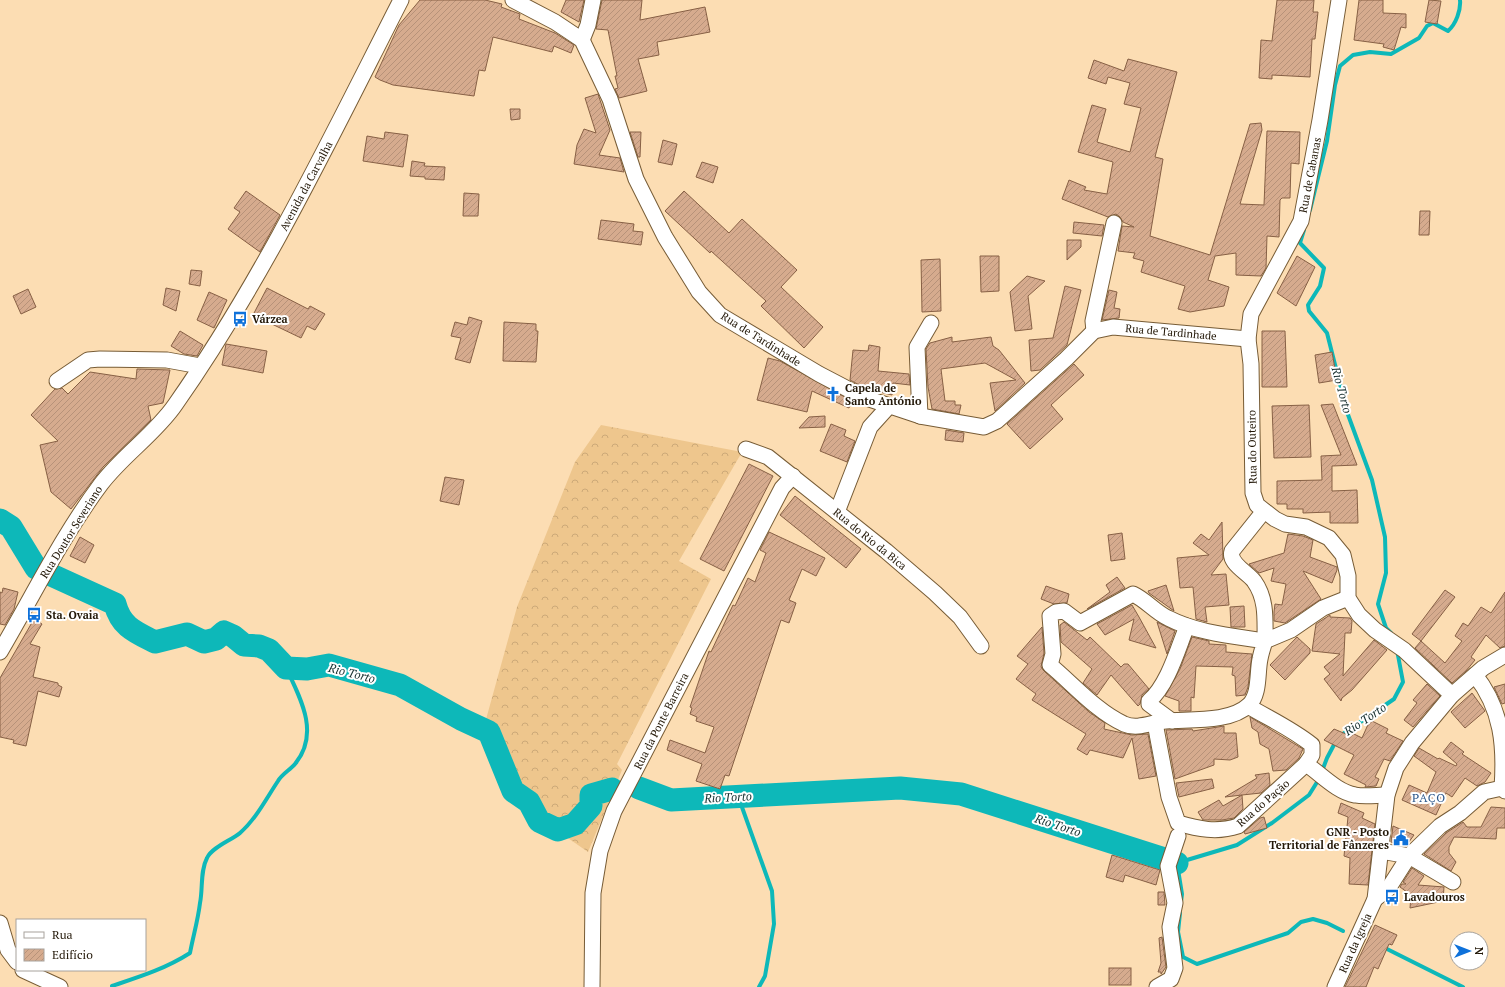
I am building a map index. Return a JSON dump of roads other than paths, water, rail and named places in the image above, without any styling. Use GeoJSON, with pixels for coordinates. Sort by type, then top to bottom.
{"type":"FeatureCollection","features":[{"type":"Feature","properties":{"kind":"street","name":"Avenida da Carvalha"},"geometry":{"type":"LineString","coordinates":[[200,366],[269,253],[300,198],[401,0]]}},
{"type":"Feature","properties":{"kind":"street"},"geometry":{"type":"LineString","coordinates":[[513,0],[555,22],[582,40],[588,25],[593,0]]}},
{"type":"Feature","properties":{"kind":"street","name":"Rua de Cabanas"},"geometry":{"type":"LineString","coordinates":[[1248,339],[1251,314],[1301,221],[1320,120],[1338,0]]}},
{"type":"Feature","properties":{"kind":"street","name":"Rua de Tardinhade"},"geometry":{"type":"LineString","coordinates":[[582,40],[610,99],[636,179],[666,237],[699,292],[720,315],[819,374],[863,397],[920,416],[984,427],[997,421],[1066,359],[1094,331],[1113,327],[1248,339]]}},
{"type":"Feature","properties":{"kind":"street"},"geometry":{"type":"LineString","coordinates":[[1094,331],[1093,321],[1114,223]]}},
{"type":"Feature","properties":{"kind":"street"},"geometry":{"type":"LineString","coordinates":[[920,416],[917,347],[931,323]]}},
{"type":"Feature","properties":{"kind":"street","name":"Rua do Outeiro"},"geometry":{"type":"LineString","coordinates":[[1248,339],[1251,364],[1253,493],[1257,505],[1285,524],[1306,528],[1329,538],[1343,555],[1348,576],[1348,598]]}},
{"type":"Feature","properties":{"kind":"street"},"geometry":{"type":"LineString","coordinates":[[57,380],[88,360],[94,359],[167,360],[200,366]]}},
{"type":"Feature","properties":{"kind":"street","name":"Rua Doutor Severiano"},"geometry":{"type":"LineString","coordinates":[[0,652],[4,637],[34,593],[76,519],[103,482],[174,406],[200,366]]}},
{"type":"Feature","properties":{"kind":"street"},"geometry":{"type":"LineString","coordinates":[[837,512],[870,427],[889,406]]}},
{"type":"Feature","properties":{"kind":"street","name":"Rua do Rio da Bica"},"geometry":{"type":"LineString","coordinates":[[746,449],[768,457],[793,476],[935,593],[960,617],[981,646]]}},
{"type":"Feature","properties":{"kind":"street","name":"Rua da Ponte Barreira"},"geometry":{"type":"LineString","coordinates":[[592,987],[593,893],[600,851],[614,811],[782,488],[793,476]]}},
{"type":"Feature","properties":{"kind":"street"},"geometry":{"type":"LineString","coordinates":[[1264,511],[1232,550],[1230,556],[1232,560],[1254,580],[1262,594],[1265,607],[1265,641],[1260,658],[1256,691],[1248,706],[1231,715],[1209,720],[1172,721],[1137,726],[1124,724],[1099,708],[1050,665],[1053,654],[1050,616],[1056,612],[1064,611],[1080,623],[1133,594],[1142,598],[1154,610],[1169,619],[1194,629],[1265,641],[1291,630],[1323,608],[1348,598],[1359,615],[1375,630],[1404,650],[1452,695]]}},
{"type":"Feature","properties":{"kind":"street"},"geometry":{"type":"LineString","coordinates":[[1172,721],[1149,704],[1149,700],[1155,695],[1172,667],[1187,626]]}},
{"type":"Feature","properties":{"kind":"street"},"geometry":{"type":"LineString","coordinates":[[1375,899],[1387,795],[1396,768],[1412,743],[1452,695],[1475,675],[1505,655]]}},
{"type":"Feature","properties":{"kind":"street"},"geometry":{"type":"LineString","coordinates":[[1375,899],[1388,889],[1408,856],[1440,826],[1460,813],[1484,792],[1503,790],[1503,724],[1487,690],[1475,675]]}},
{"type":"Feature","properties":{"kind":"street"},"geometry":{"type":"LineString","coordinates":[[1248,706],[1278,724],[1288,727],[1312,745],[1312,754],[1306,764],[1325,778],[1355,795],[1387,795]]}},
{"type":"Feature","properties":{"kind":"street","name":"Rua do Pação"},"geometry":{"type":"LineString","coordinates":[[1155,723],[1169,797],[1178,822],[1201,829],[1218,830],[1238,826],[1306,764]]}},
{"type":"Feature","properties":{"kind":"street"},"geometry":{"type":"LineString","coordinates":[[1157,987],[1171,979],[1175,968],[1170,927],[1175,903],[1170,861],[1178,836]]}},
{"type":"Feature","properties":{"kind":"street"},"geometry":{"type":"LineString","coordinates":[[1381,850],[1408,856],[1453,882]]}},
{"type":"Feature","properties":{"kind":"street","name":"Rua da Igreja"},"geometry":{"type":"LineString","coordinates":[[1335,987],[1375,899]]}},
{"type":"Feature","properties":{"kind":"street"},"geometry":{"type":"LineString","coordinates":[[0,923],[8,950],[16,961]]}},
{"type":"Feature","properties":{"kind":"street"},"geometry":{"type":"LineString","coordinates":[[25,971],[60,987]]}},
{"type":"Feature","properties":{"kind":"waterway","name":"Rio Torto"},"geometry":{"type":"LineString","coordinates":[[1310,210],[1327,141],[1335,85],[1340,66],[1353,55],[1370,52],[1391,54],[1419,38],[1427,26],[1433,23],[1448,31],[1457,17],[1460,8],[1460,0]]}},
{"type":"Feature","properties":{"kind":"waterway","name":"Rio Torto"},"geometry":{"type":"LineString","coordinates":[[1304,230],[1300,243],[1324,268],[1320,286],[1308,305],[1309,311],[1327,333],[1347,412],[1372,480],[1385,537],[1386,573],[1378,604],[1386,628],[1391,633]]}},
{"type":"Feature","properties":{"kind":"waterway","name":"Rio Torto"},"geometry":{"type":"LineString","coordinates":[[0,520],[11,527],[36,568],[115,604],[121,618],[130,628],[155,642],[187,634],[204,642],[216,639],[224,632],[233,636],[244,645],[259,646],[269,650],[286,668],[307,669],[329,665],[400,685],[461,719],[489,732],[513,791],[529,802],[539,821],[558,830],[575,824],[591,806],[591,795],[612,789]]}},
{"type":"Feature","properties":{"kind":"waterway","name":"Rio Torto"},"geometry":{"type":"LineString","coordinates":[[1340,736],[1394,699],[1403,682],[1397,650]]}},
{"type":"Feature","properties":{"kind":"waterway"},"geometry":{"type":"LineString","coordinates":[[112,986],[161,968],[190,953],[201,898],[202,874],[207,858],[213,850],[236,836],[251,822],[280,779],[295,764],[302,753],[306,741],[306,716],[286,668]]}},
{"type":"Feature","properties":{"kind":"waterway","name":"Rio Torto"},"geometry":{"type":"LineString","coordinates":[[1181,902],[1182,894],[1177,863],[1237,845],[1272,823],[1309,795],[1319,779],[1327,758],[1336,741]]}},
{"type":"Feature","properties":{"kind":"waterway","name":"Rio Torto"},"geometry":{"type":"LineString","coordinates":[[639,788],[671,800],[900,788],[961,794],[1177,863]]}},
{"type":"Feature","properties":{"kind":"waterway"},"geometry":{"type":"LineString","coordinates":[[738,796],[772,891],[774,924],[765,976],[759,987]]}},
{"type":"Feature","properties":{"kind":"waterway"},"geometry":{"type":"LineString","coordinates":[[1180,913],[1178,932],[1183,957],[1197,964],[1288,933],[1301,922],[1313,919],[1327,923],[1343,931]]}},
{"type":"Feature","properties":{"kind":"waterway"},"geometry":{"type":"LineString","coordinates":[[1383,947],[1463,987]]}},
{"type":"Feature","properties":{"kind":"place","name":"Várzea"},"geometry":{"type":"Point","coordinates":[240,319]}},
{"type":"Feature","properties":{"kind":"place","name":"Capela de Santo António"},"geometry":{"type":"Point","coordinates":[833,394]}},
{"type":"Feature","properties":{"kind":"place","name":"Sta. Ovaia"},"geometry":{"type":"Point","coordinates":[34,615]}},
{"type":"Feature","properties":{"kind":"place","name":"GNR - Posto Territorial de Fânzeres"},"geometry":{"type":"Point","coordinates":[1401,838]}},
{"type":"Feature","properties":{"kind":"place","name":"Lavadouros"},"geometry":{"type":"Point","coordinates":[1392,897]}},
{"type":"Feature","properties":{"kind":"district","name":"PAÇO"},"geometry":{"type":"Point","coordinates":[1429,797]}}]}
